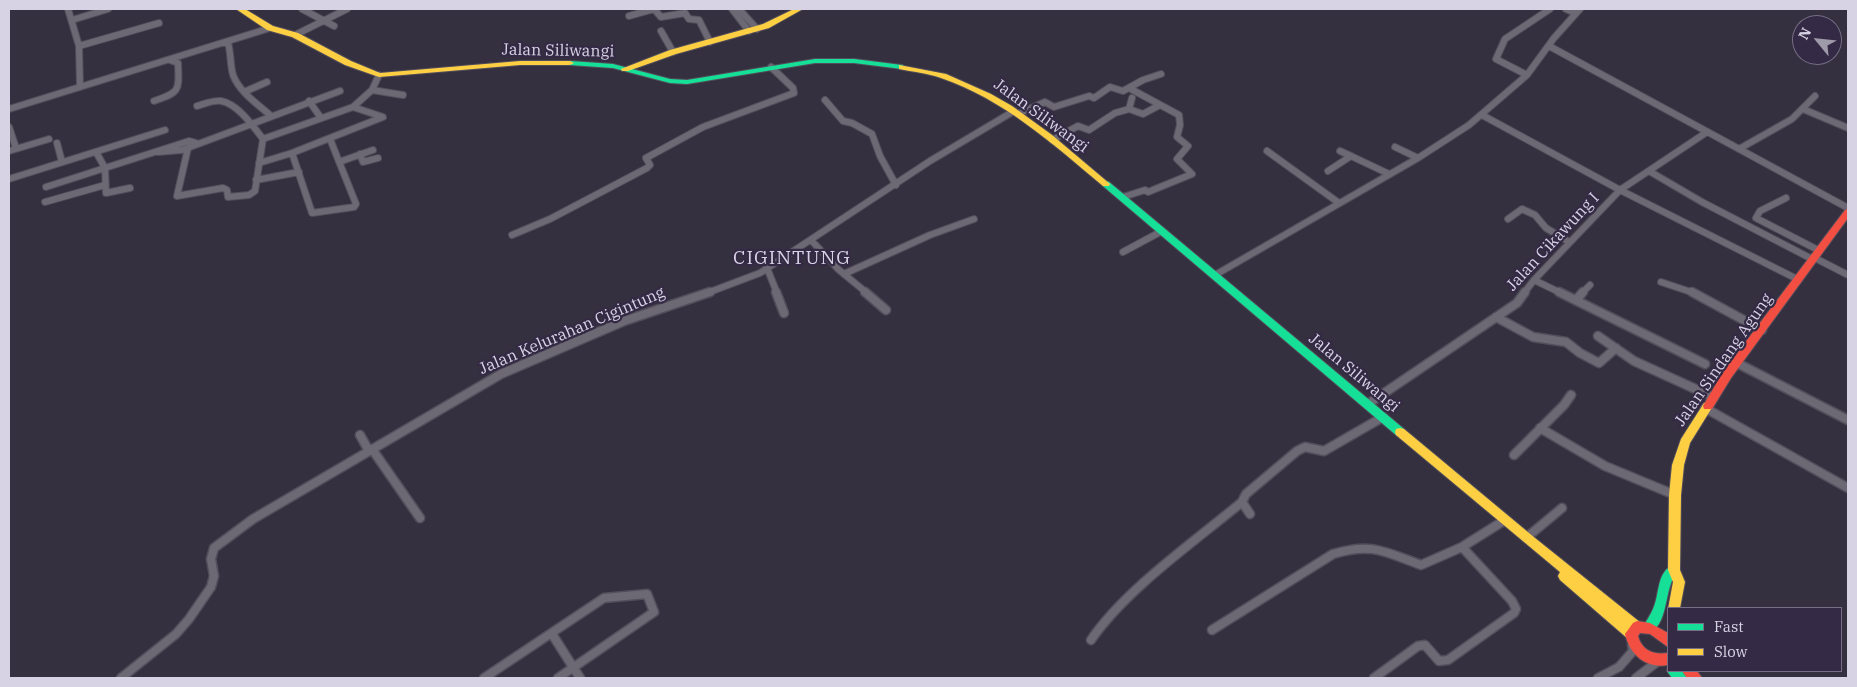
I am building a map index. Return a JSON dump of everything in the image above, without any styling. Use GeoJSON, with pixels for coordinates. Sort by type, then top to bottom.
{"type":"FeatureCollection","features":[{"type":"Feature","properties":{"kind":"main road","name":"Jalan Siliwangi"},"geometry":{"type":"LineString","coordinates":[[240,9],[270,28],[295,35],[348,63],[379,75],[520,62],[598,64],[625,68],[670,81],[687,82],[771,66],[829,60],[910,68],[959,81],[1016,113],[1123,197],[1505,520],[1623,614],[1643,655],[1664,662]]}},
{"type":"Feature","properties":{"kind":"main road"},"geometry":{"type":"LineString","coordinates":[[625,68],[673,52],[753,30],[776,22],[799,9]]}},
{"type":"Feature","properties":{"kind":"main road","name":"Jalan Sindang Agung"},"geometry":{"type":"LineString","coordinates":[[1649,627],[1659,610],[1667,577],[1674,570],[1675,495],[1678,465],[1685,442],[1705,408],[1799,280],[1814,255],[1847,215]]}},
{"type":"Feature","properties":{"kind":"main road"},"geometry":{"type":"LineString","coordinates":[[1674,570],[1679,582],[1674,607]]}},
{"type":"Feature","properties":{"kind":"main road"},"geometry":{"type":"LineString","coordinates":[[1633,635],[1649,627],[1660,632],[1667,639]]}},
{"type":"Feature","properties":{"kind":"street"},"geometry":{"type":"LineString","coordinates":[[68,9],[80,46],[80,87]]}},
{"type":"Feature","properties":{"kind":"street"},"geometry":{"type":"LineString","coordinates":[[72,20],[108,9]]}},
{"type":"Feature","properties":{"kind":"street"},"geometry":{"type":"LineString","coordinates":[[302,9],[334,26]]}},
{"type":"Feature","properties":{"kind":"street"},"geometry":{"type":"LineString","coordinates":[[295,35],[347,9]]}},
{"type":"Feature","properties":{"kind":"street"},"geometry":{"type":"LineString","coordinates":[[732,9],[753,30]]}},
{"type":"Feature","properties":{"kind":"street"},"geometry":{"type":"LineString","coordinates":[[739,9],[753,30]]}},
{"type":"Feature","properties":{"kind":"street"},"geometry":{"type":"LineString","coordinates":[[1528,75],[1496,59],[1501,52],[1505,39],[1550,9]]}},
{"type":"Feature","properties":{"kind":"street"},"geometry":{"type":"LineString","coordinates":[[1566,9],[1578,11]]}},
{"type":"Feature","properties":{"kind":"street"},"geometry":{"type":"LineString","coordinates":[[629,16],[654,10],[662,17],[685,13],[689,19],[699,20],[710,42]]}},
{"type":"Feature","properties":{"kind":"street"},"geometry":{"type":"LineString","coordinates":[[1215,275],[1418,158],[1482,115],[1528,75],[1578,11]]}},
{"type":"Feature","properties":{"kind":"street"},"geometry":{"type":"LineString","coordinates":[[80,46],[159,23]]}},
{"type":"Feature","properties":{"kind":"street"},"geometry":{"type":"LineString","coordinates":[[9,109],[270,28]]}},
{"type":"Feature","properties":{"kind":"street"},"geometry":{"type":"LineString","coordinates":[[661,31],[673,52]]}},
{"type":"Feature","properties":{"kind":"street"},"geometry":{"type":"LineString","coordinates":[[222,43],[228,43],[232,55],[230,63],[237,85],[271,116]]}},
{"type":"Feature","properties":{"kind":"street"},"geometry":{"type":"LineString","coordinates":[[1549,46],[1739,149],[1847,215]]}},
{"type":"Feature","properties":{"kind":"street"},"geometry":{"type":"LineString","coordinates":[[154,100],[174,94],[179,87],[178,63],[170,60]]}},
{"type":"Feature","properties":{"kind":"street"},"geometry":{"type":"LineString","coordinates":[[512,235],[550,219],[647,168],[650,165],[646,158],[696,130],[794,93],[795,91],[771,66]]}},
{"type":"Feature","properties":{"kind":"street"},"geometry":{"type":"LineString","coordinates":[[1129,88],[1143,80],[1161,74]]}},
{"type":"Feature","properties":{"kind":"street"},"geometry":{"type":"LineString","coordinates":[[263,139],[353,107],[372,90],[379,75]]}},
{"type":"Feature","properties":{"kind":"street"},"geometry":{"type":"LineString","coordinates":[[244,92],[267,82]]}},
{"type":"Feature","properties":{"kind":"street","name":"Jalan Kelurahan Cigintung"},"geometry":{"type":"LineString","coordinates":[[121,678],[176,634],[189,619],[211,587],[214,576],[212,554],[222,540],[371,450],[501,374],[624,320],[735,284],[767,268],[930,162],[1016,113],[1045,102],[1054,106],[1089,96],[1094,98],[1110,87],[1122,90],[1129,88]]}},
{"type":"Feature","properties":{"kind":"street"},"geometry":{"type":"LineString","coordinates":[[1123,197],[1145,190],[1148,192],[1192,174],[1177,159],[1188,146],[1177,137],[1180,125],[1179,115],[1129,88]]}},
{"type":"Feature","properties":{"kind":"street"},"geometry":{"type":"LineString","coordinates":[[372,90],[403,95]]}},
{"type":"Feature","properties":{"kind":"street"},"geometry":{"type":"LineString","coordinates":[[158,152],[188,148],[196,143],[340,91]]}},
{"type":"Feature","properties":{"kind":"street"},"geometry":{"type":"LineString","coordinates":[[1739,149],[1792,119],[1815,96]]}},
{"type":"Feature","properties":{"kind":"street"},"geometry":{"type":"LineString","coordinates":[[1129,110],[1132,98]]}},
{"type":"Feature","properties":{"kind":"street"},"geometry":{"type":"LineString","coordinates":[[825,100],[843,121],[852,123],[872,134],[880,156],[896,185]]}},
{"type":"Feature","properties":{"kind":"street"},"geometry":{"type":"LineString","coordinates":[[188,148],[177,196],[223,188],[227,190],[228,197],[249,195],[255,191],[263,139],[252,123],[222,101],[197,106]]}},
{"type":"Feature","properties":{"kind":"street"},"geometry":{"type":"LineString","coordinates":[[309,101],[321,118]]}},
{"type":"Feature","properties":{"kind":"street"},"geometry":{"type":"LineString","coordinates":[[1052,140],[1078,126],[1089,130],[1115,113],[1129,110],[1144,114],[1158,106]]}},
{"type":"Feature","properties":{"kind":"street"},"geometry":{"type":"LineString","coordinates":[[259,164],[330,139],[383,117],[353,107]]}},
{"type":"Feature","properties":{"kind":"street"},"geometry":{"type":"LineString","coordinates":[[1803,109],[1848,128]]}},
{"type":"Feature","properties":{"kind":"street"},"geometry":{"type":"LineString","coordinates":[[1482,115],[1620,190],[1799,280]]}},
{"type":"Feature","properties":{"kind":"street"},"geometry":{"type":"LineString","coordinates":[[9,126],[12,150],[49,139]]}},
{"type":"Feature","properties":{"kind":"street"},"geometry":{"type":"LineString","coordinates":[[9,179],[165,130]]}},
{"type":"Feature","properties":{"kind":"street","name":"Jalan Cikawung I"},"geometry":{"type":"LineString","coordinates":[[1368,404],[1516,303],[1534,280],[1620,190],[1707,132]]}},
{"type":"Feature","properties":{"kind":"street"},"geometry":{"type":"LineString","coordinates":[[292,153],[312,213],[354,207],[356,204],[330,139]]}},
{"type":"Feature","properties":{"kind":"street"},"geometry":{"type":"LineString","coordinates":[[46,187],[190,141],[196,143]]}},
{"type":"Feature","properties":{"kind":"street"},"geometry":{"type":"LineString","coordinates":[[57,143],[62,162]]}},
{"type":"Feature","properties":{"kind":"street"},"geometry":{"type":"LineString","coordinates":[[1395,147],[1418,158]]}},
{"type":"Feature","properties":{"kind":"street"},"geometry":{"type":"LineString","coordinates":[[339,162],[373,150]]}},
{"type":"Feature","properties":{"kind":"street"},"geometry":{"type":"LineString","coordinates":[[1267,151],[1339,204]]}},
{"type":"Feature","properties":{"kind":"street"},"geometry":{"type":"LineString","coordinates":[[1340,151],[1389,174]]}},
{"type":"Feature","properties":{"kind":"street"},"geometry":{"type":"LineString","coordinates":[[96,152],[105,168],[106,194],[130,188]]}},
{"type":"Feature","properties":{"kind":"street"},"geometry":{"type":"LineString","coordinates":[[360,154],[364,162],[378,158]]}},
{"type":"Feature","properties":{"kind":"street"},"geometry":{"type":"LineString","coordinates":[[1328,171],[1351,156]]}},
{"type":"Feature","properties":{"kind":"street"},"geometry":{"type":"LineString","coordinates":[[1649,171],[1702,202],[1814,255]]}},
{"type":"Feature","properties":{"kind":"street"},"geometry":{"type":"LineString","coordinates":[[256,180],[299,172]]}},
{"type":"Feature","properties":{"kind":"street"},"geometry":{"type":"LineString","coordinates":[[45,202],[105,185]]}},
{"type":"Feature","properties":{"kind":"street"},"geometry":{"type":"LineString","coordinates":[[1786,198],[1760,211],[1756,218],[1848,275]]}},
{"type":"Feature","properties":{"kind":"street"},"geometry":{"type":"LineString","coordinates":[[1508,219],[1522,209],[1535,215],[1546,228],[1569,242]]}},
{"type":"Feature","properties":{"kind":"street"},"geometry":{"type":"LineString","coordinates":[[844,274],[930,235],[974,219]]}},
{"type":"Feature","properties":{"kind":"street"},"geometry":{"type":"LineString","coordinates":[[1123,252],[1162,231]]}},
{"type":"Feature","properties":{"kind":"street"},"geometry":{"type":"LineString","coordinates":[[811,240],[844,274],[886,310]]}},
{"type":"Feature","properties":{"kind":"street"},"geometry":{"type":"LineString","coordinates":[[767,268],[784,313]]}},
{"type":"Feature","properties":{"kind":"street"},"geometry":{"type":"LineString","coordinates":[[1534,280],[1705,364]]}},
{"type":"Feature","properties":{"kind":"street"},"geometry":{"type":"LineString","coordinates":[[1661,282],[1690,291],[1762,330]]}},
{"type":"Feature","properties":{"kind":"street"},"geometry":{"type":"LineString","coordinates":[[1576,300],[1590,285]]}},
{"type":"Feature","properties":{"kind":"street"},"geometry":{"type":"LineString","coordinates":[[1496,317],[1533,337],[1566,342],[1580,353],[1599,363],[1616,348]]}},
{"type":"Feature","properties":{"kind":"street"},"geometry":{"type":"LineString","coordinates":[[1598,336],[1634,361],[1713,397]]}},
{"type":"Feature","properties":{"kind":"street"},"geometry":{"type":"LineString","coordinates":[[1737,363],[1778,386],[1814,400],[1848,420]]}},
{"type":"Feature","properties":{"kind":"street"},"geometry":{"type":"LineString","coordinates":[[1514,455],[1564,405],[1571,394]]}},
{"type":"Feature","properties":{"kind":"street"},"geometry":{"type":"LineString","coordinates":[[1705,408],[1848,488]]}},
{"type":"Feature","properties":{"kind":"street"},"geometry":{"type":"LineString","coordinates":[[1091,640],[1101,624],[1139,588],[1242,502],[1246,494],[1301,448],[1324,451],[1382,417]]}},
{"type":"Feature","properties":{"kind":"street"},"geometry":{"type":"LineString","coordinates":[[1540,428],[1569,448],[1617,472],[1675,495]]}},
{"type":"Feature","properties":{"kind":"street"},"geometry":{"type":"LineString","coordinates":[[360,435],[420,518]]}},
{"type":"Feature","properties":{"kind":"street"},"geometry":{"type":"LineString","coordinates":[[1242,502],[1250,514]]}},
{"type":"Feature","properties":{"kind":"street"},"geometry":{"type":"LineString","coordinates":[[1529,540],[1562,508]]}},
{"type":"Feature","properties":{"kind":"street"},"geometry":{"type":"LineString","coordinates":[[1212,630],[1333,554],[1349,549],[1371,547],[1421,565],[1462,548],[1505,520]]}},
{"type":"Feature","properties":{"kind":"street"},"geometry":{"type":"LineString","coordinates":[[1374,678],[1418,646],[1425,644],[1439,661],[1448,660],[1514,613],[1516,609],[1512,601],[1462,548]]}},
{"type":"Feature","properties":{"kind":"street"},"geometry":{"type":"LineString","coordinates":[[484,678],[604,598],[647,594],[654,612],[558,678]]}},
{"type":"Feature","properties":{"kind":"street"},"geometry":{"type":"LineString","coordinates":[[552,634],[580,678]]}},
{"type":"Feature","properties":{"kind":"street"},"geometry":{"type":"LineString","coordinates":[[1598,678],[1620,667],[1633,651],[1633,635]]}},
{"type":"Feature","properties":{"kind":"street"},"geometry":{"type":"LineString","coordinates":[[1636,678],[1664,662]]}},
{"type":"Feature","properties":{"kind":"traffic: fast"},"geometry":{"type":"LineString","coordinates":[[570,63],[613,66],[670,81],[687,82],[815,61],[854,61],[902,67]]}},
{"type":"Feature","properties":{"kind":"traffic: fast"},"geometry":{"type":"LineString","coordinates":[[1106,184],[1400,432]]}},
{"type":"Feature","properties":{"kind":"traffic: fast"},"geometry":{"type":"LineString","coordinates":[[1649,627],[1659,610],[1667,577],[1674,570]]}},
{"type":"Feature","properties":{"kind":"traffic: fast"},"geometry":{"type":"LineString","coordinates":[[1674,672],[1681,678]]}},
{"type":"Feature","properties":{"kind":"traffic: slow"},"geometry":{"type":"LineString","coordinates":[[240,9],[270,28],[295,35],[348,63],[379,75],[520,63],[570,63]]}},
{"type":"Feature","properties":{"kind":"traffic: slow"},"geometry":{"type":"LineString","coordinates":[[625,69],[673,52],[766,26],[799,9]]}},
{"type":"Feature","properties":{"kind":"traffic: slow"},"geometry":{"type":"LineString","coordinates":[[902,67],[943,76],[966,85],[1009,108],[1050,137],[1106,184]]}},
{"type":"Feature","properties":{"kind":"traffic: slow"},"geometry":{"type":"LineString","coordinates":[[1674,607],[1679,582],[1674,570],[1675,495],[1678,465],[1685,442],[1708,406]]}},
{"type":"Feature","properties":{"kind":"traffic: slow"},"geometry":{"type":"LineString","coordinates":[[1400,432],[1531,542],[1637,627]]}},
{"type":"Feature","properties":{"kind":"traffic: slow"},"geometry":{"type":"LineString","coordinates":[[1564,576],[1631,634]]}},
{"type":"Feature","properties":{"kind":"traffic: jam"},"geometry":{"type":"LineString","coordinates":[[1708,406],[1727,375],[1848,212]]}},
{"type":"Feature","properties":{"kind":"traffic: jam"},"geometry":{"type":"LineString","coordinates":[[1667,640],[1658,632],[1646,628],[1637,627],[1631,634],[1639,651],[1644,655],[1655,660],[1667,659]]}},
{"type":"Feature","properties":{"kind":"traffic: jam"},"geometry":{"type":"LineString","coordinates":[[1689,672],[1696,678]]}},
{"type":"Feature","properties":{"kind":"district","name":"CIGINTUNG"},"geometry":{"type":"Point","coordinates":[792,259]}}]}
